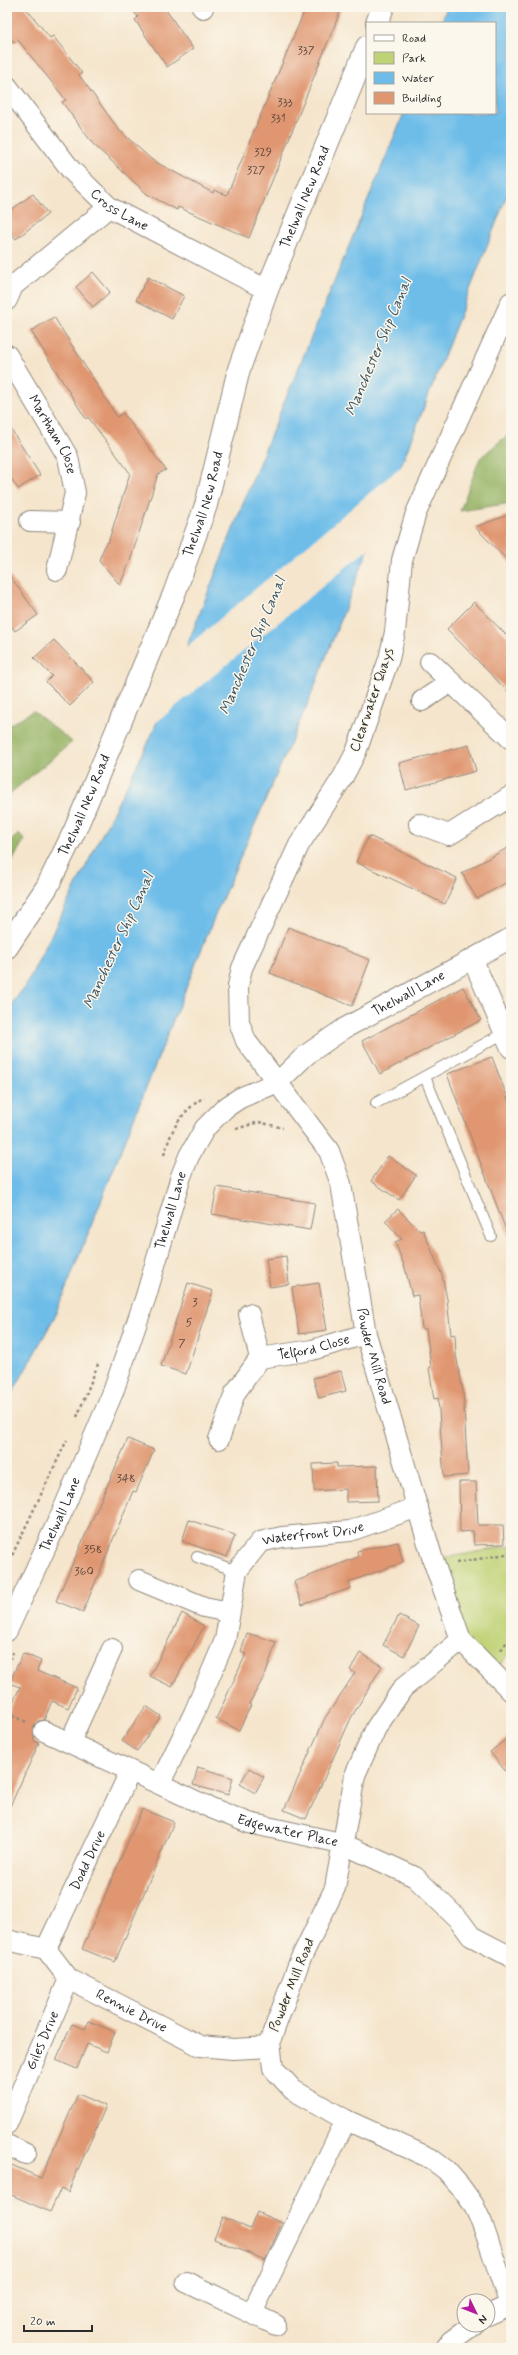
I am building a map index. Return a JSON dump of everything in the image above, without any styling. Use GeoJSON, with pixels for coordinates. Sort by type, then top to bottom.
{"type":"FeatureCollection","features":[{"type":"Feature","properties":{"kind":"main road"},"geometry":{"type":"LineString","coordinates":[[377,22],[384,7]]}},
{"type":"Feature","properties":{"kind":"main road","name":"Thelwall New Road"},"geometry":{"type":"LineString","coordinates":[[7,947],[47,887],[75,830],[174,594],[206,505],[238,370],[267,290],[366,49]]}},
{"type":"Feature","properties":{"kind":"street","name":"Cross Lane"},"geometry":{"type":"LineString","coordinates":[[7,86],[71,170],[109,207],[267,290]]}},
{"type":"Feature","properties":{"kind":"street"},"geometry":{"type":"LineString","coordinates":[[7,300],[13,286],[109,207]]}},
{"type":"Feature","properties":{"kind":"street","name":"Clearwater Quays"},"geometry":{"type":"LineString","coordinates":[[278,1082],[261,1063],[246,1041],[239,1022],[238,986],[242,968],[299,844],[343,777],[356,752],[389,659],[395,632],[402,560],[416,513],[511,302]]}},
{"type":"Feature","properties":{"kind":"street","name":"Martham Close"},"geometry":{"type":"LineString","coordinates":[[7,355],[68,457],[75,493],[70,522],[57,570]]}},
{"type":"Feature","properties":{"kind":"street"},"geometry":{"type":"LineString","coordinates":[[30,521],[70,522]]}},
{"type":"Feature","properties":{"kind":"street"},"geometry":{"type":"LineString","coordinates":[[430,662],[510,735]]}},
{"type":"Feature","properties":{"kind":"street"},"geometry":{"type":"LineString","coordinates":[[422,701],[451,682]]}},
{"type":"Feature","properties":{"kind":"street"},"geometry":{"type":"LineString","coordinates":[[419,824],[448,835],[511,796]]}},
{"type":"Feature","properties":{"kind":"street","name":"Thelwall Lane"},"geometry":{"type":"LineString","coordinates":[[7,1631],[60,1517],[113,1392],[134,1336],[171,1204],[189,1156],[205,1128],[225,1108],[240,1098],[278,1082],[306,1055],[346,1028],[511,938]]}},
{"type":"Feature","properties":{"kind":"street"},"geometry":{"type":"LineString","coordinates":[[473,960],[509,1036]]}},
{"type":"Feature","properties":{"kind":"street","name":"Powder Mill Road"},"geometry":{"type":"LineString","coordinates":[[278,1082],[326,1147],[336,1167],[341,1184],[366,1334],[435,1566],[461,1640],[511,1691]]}},
{"type":"Feature","properties":{"kind":"street","name":"Telford Close"},"geometry":{"type":"LineString","coordinates":[[249,1314],[260,1358]]}},
{"type":"Feature","properties":{"kind":"street","name":"Telford Close"},"geometry":{"type":"LineString","coordinates":[[219,1439],[235,1393],[260,1358],[312,1350],[366,1334]]}},
{"type":"Feature","properties":{"kind":"street","name":"Waterfront Drive"},"geometry":{"type":"LineString","coordinates":[[160,1783],[194,1713],[224,1640],[237,1571],[260,1542],[282,1537],[350,1531],[418,1507]]}},
{"type":"Feature","properties":{"kind":"street"},"geometry":{"type":"LineString","coordinates":[[140,1580],[204,1607],[229,1612]]}},
{"type":"Feature","properties":{"kind":"street","name":"Powder Mill Road"},"geometry":{"type":"LineString","coordinates":[[461,1640],[403,1688],[376,1728],[355,1775],[341,1844],[335,1888],[300,1960],[270,2041],[270,2047],[273,2068],[293,2090],[346,2120],[430,2158],[446,2170],[473,2204],[482,2223],[510,2306]]}},
{"type":"Feature","properties":{"kind":"street"},"geometry":{"type":"LineString","coordinates":[[70,1742],[112,1649]]}},
{"type":"Feature","properties":{"kind":"street","name":"Edgewater Place"},"geometry":{"type":"LineString","coordinates":[[44,1731],[70,1742],[130,1772],[160,1783],[211,1808],[250,1823],[341,1844],[415,1877],[460,1921],[471,1936],[511,1957]]}},
{"type":"Feature","properties":{"kind":"street","name":"Dodd Drive"},"geometry":{"type":"LineString","coordinates":[[46,1949],[130,1772]]}},
{"type":"Feature","properties":{"kind":"street"},"geometry":{"type":"LineString","coordinates":[[7,1940],[46,1949]]}},
{"type":"Feature","properties":{"kind":"street","name":"Rennie Drive"},"geometry":{"type":"LineString","coordinates":[[46,1949],[69,1979],[200,2046],[233,2049],[270,2047]]}},
{"type":"Feature","properties":{"kind":"street","name":"Giles Drive"},"geometry":{"type":"LineString","coordinates":[[7,2124],[69,1979]]}},
{"type":"Feature","properties":{"kind":"street"},"geometry":{"type":"LineString","coordinates":[[252,2313],[346,2120]]}},
{"type":"Feature","properties":{"kind":"street"},"geometry":{"type":"LineString","coordinates":[[7,2145],[26,2154]]}},
{"type":"Feature","properties":{"kind":"street"},"geometry":{"type":"LineString","coordinates":[[186,2282],[276,2325]]}},
{"type":"Feature","properties":{"kind":"street"},"geometry":{"type":"LineString","coordinates":[[496,2312],[510,2306]]}},
{"type":"Feature","properties":{"kind":"street"},"geometry":{"type":"LineString","coordinates":[[446,2348],[451,2341],[462,2333]]}},
{"type":"Feature","properties":{"kind":"lane"},"geometry":{"type":"LineString","coordinates":[[376,1103],[509,1036]]}},
{"type":"Feature","properties":{"kind":"lane"},"geometry":{"type":"LineString","coordinates":[[425,1077],[491,1236]]}},
{"type":"Feature","properties":{"kind":"lane"},"geometry":{"type":"LineString","coordinates":[[197,1557],[237,1571]]}},
{"type":"Feature","properties":{"kind":"path"},"geometry":{"type":"LineString","coordinates":[[163,1159],[175,1126],[184,1112],[204,1097]]}},
{"type":"Feature","properties":{"kind":"path"},"geometry":{"type":"LineString","coordinates":[[76,1419],[99,1361]]}},
{"type":"Feature","properties":{"kind":"path"},"geometry":{"type":"LineString","coordinates":[[7,1566],[71,1433]]}},
{"type":"Feature","properties":{"kind":"path"},"geometry":{"type":"LineString","coordinates":[[435,1566],[511,1553]]}},
{"type":"Feature","properties":{"kind":"green space"},"geometry":{"type":"Polygon","coordinates":[[[511,432],[511,503],[460,511],[480,458],[511,432]]]}},
{"type":"Feature","properties":{"kind":"green space"},"geometry":{"type":"Polygon","coordinates":[[[33,711],[72,742],[7,796],[7,726],[33,711]]]}},
{"type":"Feature","properties":{"kind":"green space"},"geometry":{"type":"Polygon","coordinates":[[[19,834],[24,840],[7,871],[7,844],[19,834]]]}},
{"type":"Feature","properties":{"kind":"green space"},"geometry":{"type":"Polygon","coordinates":[[[511,1546],[511,1651],[494,1674],[461,1640],[433,1560],[511,1546]]]}},
{"type":"Feature","properties":{"kind":"water","name":"Manchester Ship Canal"},"geometry":{"type":"Polygon","coordinates":[[[447,7],[511,7],[511,185],[308,703],[216,913],[55,1316],[7,1403],[7,1010],[26,985],[150,739],[260,461],[404,114],[496,114],[496,22],[441,22],[447,7]]]}},
{"type":"Feature","properties":{"kind":"pier"},"geometry":{"type":"Polygon","coordinates":[[[403,465],[372,546],[153,725],[184,649],[403,465]]]}},
{"type":"Feature","properties":{"kind":"building"},"geometry":{"type":"Polygon","coordinates":[[[16,7],[25,7],[50,38],[53,36],[82,73],[79,75],[119,130],[152,160],[213,193],[214,190],[227,195],[306,7],[342,7],[249,238],[178,207],[177,210],[147,194],[93,144],[62,102],[66,100],[18,40],[14,43],[7,34],[7,14],[16,7]]]}},
{"type":"Feature","properties":{"kind":"building"},"geometry":{"type":"Polygon","coordinates":[[[130,7],[164,7],[193,49],[167,67],[135,20],[138,17],[130,7]]]}},
{"type":"Feature","properties":{"kind":"building"},"geometry":{"type":"Polygon","coordinates":[[[33,194],[48,214],[16,239],[7,227],[7,213],[33,194]]]}},
{"type":"Feature","properties":{"kind":"building"},"geometry":{"type":"Polygon","coordinates":[[[93,272],[110,292],[93,307],[76,287],[93,272]]]}},
{"type":"Feature","properties":{"kind":"building"},"geometry":{"type":"Polygon","coordinates":[[[148,277],[184,296],[172,319],[136,300],[148,277]]]}},
{"type":"Feature","properties":{"kind":"building"},"geometry":{"type":"Polygon","coordinates":[[[54,317],[117,417],[123,413],[166,470],[158,474],[130,561],[120,585],[99,560],[106,543],[108,543],[130,473],[88,417],[86,419],[31,331],[54,317]]]}},
{"type":"Feature","properties":{"kind":"building"},"geometry":{"type":"Polygon","coordinates":[[[7,423],[40,475],[18,489],[7,472],[7,423]]]}},
{"type":"Feature","properties":{"kind":"building"},"geometry":{"type":"Polygon","coordinates":[[[511,514],[511,564],[475,527],[511,514]]]}},
{"type":"Feature","properties":{"kind":"building"},"geometry":{"type":"Polygon","coordinates":[[[7,572],[38,615],[15,631],[7,620],[7,572]]]}},
{"type":"Feature","properties":{"kind":"building"},"geometry":{"type":"Polygon","coordinates":[[[474,602],[511,640],[511,695],[447,629],[474,602]]]}},
{"type":"Feature","properties":{"kind":"building"},"geometry":{"type":"Polygon","coordinates":[[[54,640],[94,682],[70,706],[46,682],[52,676],[34,658],[54,640]]]}},
{"type":"Feature","properties":{"kind":"building"},"geometry":{"type":"Polygon","coordinates":[[[469,745],[476,771],[406,790],[399,763],[469,745]]]}},
{"type":"Feature","properties":{"kind":"building"},"geometry":{"type":"Polygon","coordinates":[[[369,836],[457,878],[445,904],[356,862],[369,836]]]}},
{"type":"Feature","properties":{"kind":"building"},"geometry":{"type":"Polygon","coordinates":[[[511,846],[511,880],[477,899],[462,873],[511,846]]]}},
{"type":"Feature","properties":{"kind":"building"},"geometry":{"type":"Polygon","coordinates":[[[288,927],[370,960],[352,1006],[270,973],[288,927]]]}},
{"type":"Feature","properties":{"kind":"building"},"geometry":{"type":"Polygon","coordinates":[[[463,987],[481,1020],[380,1074],[362,1041],[463,987]]]}},
{"type":"Feature","properties":{"kind":"building"},"geometry":{"type":"Polygon","coordinates":[[[492,1057],[511,1107],[511,1238],[509,1238],[447,1074],[492,1057]]]}},
{"type":"Feature","properties":{"kind":"building"},"geometry":{"type":"Polygon","coordinates":[[[388,1156],[416,1175],[399,1200],[371,1181],[388,1156]]]}},
{"type":"Feature","properties":{"kind":"building"},"geometry":{"type":"Polygon","coordinates":[[[217,1187],[315,1203],[310,1230],[212,1214],[217,1187]]]}},
{"type":"Feature","properties":{"kind":"building"},"geometry":{"type":"Polygon","coordinates":[[[398,1209],[420,1231],[423,1230],[442,1275],[447,1299],[451,1335],[455,1334],[456,1355],[463,1391],[468,1475],[444,1477],[438,1398],[434,1399],[429,1368],[431,1367],[426,1329],[422,1329],[418,1295],[412,1296],[405,1268],[395,1242],[402,1239],[385,1221],[398,1209]]]}},
{"type":"Feature","properties":{"kind":"building"},"geometry":{"type":"Polygon","coordinates":[[[286,1256],[289,1284],[270,1287],[266,1259],[286,1256]]]}},
{"type":"Feature","properties":{"kind":"building"},"geometry":{"type":"Polygon","coordinates":[[[188,1283],[213,1291],[186,1374],[161,1366],[188,1283]]]}},
{"type":"Feature","properties":{"kind":"building"},"geometry":{"type":"Polygon","coordinates":[[[319,1283],[327,1330],[299,1334],[292,1287],[319,1283]]]}},
{"type":"Feature","properties":{"kind":"building"},"geometry":{"type":"Polygon","coordinates":[[[341,1371],[346,1391],[319,1398],[313,1378],[341,1371]]]}},
{"type":"Feature","properties":{"kind":"building"},"geometry":{"type":"Polygon","coordinates":[[[128,1439],[154,1450],[136,1492],[133,1491],[83,1612],[56,1601],[128,1439]]]}},
{"type":"Feature","properties":{"kind":"building"},"geometry":{"type":"Polygon","coordinates":[[[337,1463],[337,1467],[377,1466],[378,1501],[346,1502],[346,1489],[314,1491],[313,1464],[337,1463]]]}},
{"type":"Feature","properties":{"kind":"building"},"geometry":{"type":"Polygon","coordinates":[[[459,1482],[476,1482],[478,1525],[503,1525],[504,1544],[474,1545],[473,1531],[460,1532],[459,1482]]]}},
{"type":"Feature","properties":{"kind":"building"},"geometry":{"type":"Polygon","coordinates":[[[189,1520],[235,1535],[227,1557],[182,1541],[189,1520]]]}},
{"type":"Feature","properties":{"kind":"building"},"geometry":{"type":"Polygon","coordinates":[[[398,1542],[403,1562],[349,1582],[351,1588],[302,1605],[294,1582],[358,1557],[357,1551],[398,1542]]]}},
{"type":"Feature","properties":{"kind":"building"},"geometry":{"type":"Polygon","coordinates":[[[182,1613],[204,1626],[172,1687],[150,1676],[182,1613]]]}},
{"type":"Feature","properties":{"kind":"building"},"geometry":{"type":"Polygon","coordinates":[[[399,1615],[419,1626],[404,1656],[383,1645],[399,1615]]]}},
{"type":"Feature","properties":{"kind":"building"},"geometry":{"type":"Polygon","coordinates":[[[247,1633],[276,1642],[266,1673],[249,1704],[251,1705],[239,1730],[216,1719],[246,1654],[241,1652],[247,1633]]]}},
{"type":"Feature","properties":{"kind":"building"},"geometry":{"type":"Polygon","coordinates":[[[23,1653],[41,1661],[37,1671],[77,1688],[68,1708],[52,1701],[44,1720],[38,1721],[34,1726],[34,1741],[39,1743],[7,1813],[7,1716],[20,1687],[9,1683],[23,1653]]]}},
{"type":"Feature","properties":{"kind":"building"},"geometry":{"type":"Polygon","coordinates":[[[360,1653],[382,1666],[351,1718],[306,1819],[284,1810],[325,1718],[355,1673],[350,1670],[360,1653]]]}},
{"type":"Feature","properties":{"kind":"building"},"geometry":{"type":"Polygon","coordinates":[[[146,1706],[161,1716],[137,1751],[122,1741],[146,1706]]]}},
{"type":"Feature","properties":{"kind":"building"},"geometry":{"type":"Polygon","coordinates":[[[511,1735],[511,1778],[490,1752],[511,1735]]]}},
{"type":"Feature","properties":{"kind":"building"},"geometry":{"type":"Polygon","coordinates":[[[198,1767],[233,1778],[228,1795],[193,1785],[198,1767]]]}},
{"type":"Feature","properties":{"kind":"building"},"geometry":{"type":"Polygon","coordinates":[[[249,1768],[264,1777],[255,1793],[240,1784],[249,1768]]]}},
{"type":"Feature","properties":{"kind":"building"},"geometry":{"type":"Polygon","coordinates":[[[142,1809],[174,1822],[115,1962],[82,1949],[142,1809]]]}},
{"type":"Feature","properties":{"kind":"building"},"geometry":{"type":"Polygon","coordinates":[[[89,2021],[115,2032],[107,2052],[87,2044],[77,2069],[56,2060],[72,2024],[85,2029],[89,2021]]]}},
{"type":"Feature","properties":{"kind":"building"},"geometry":{"type":"Polygon","coordinates":[[[78,2094],[106,2106],[68,2192],[61,2188],[50,2212],[7,2193],[7,2163],[41,2178],[78,2094]]]}},
{"type":"Feature","properties":{"kind":"building"},"geometry":{"type":"Polygon","coordinates":[[[257,2212],[282,2223],[265,2260],[214,2239],[223,2217],[250,2229],[257,2212]]]}}]}
